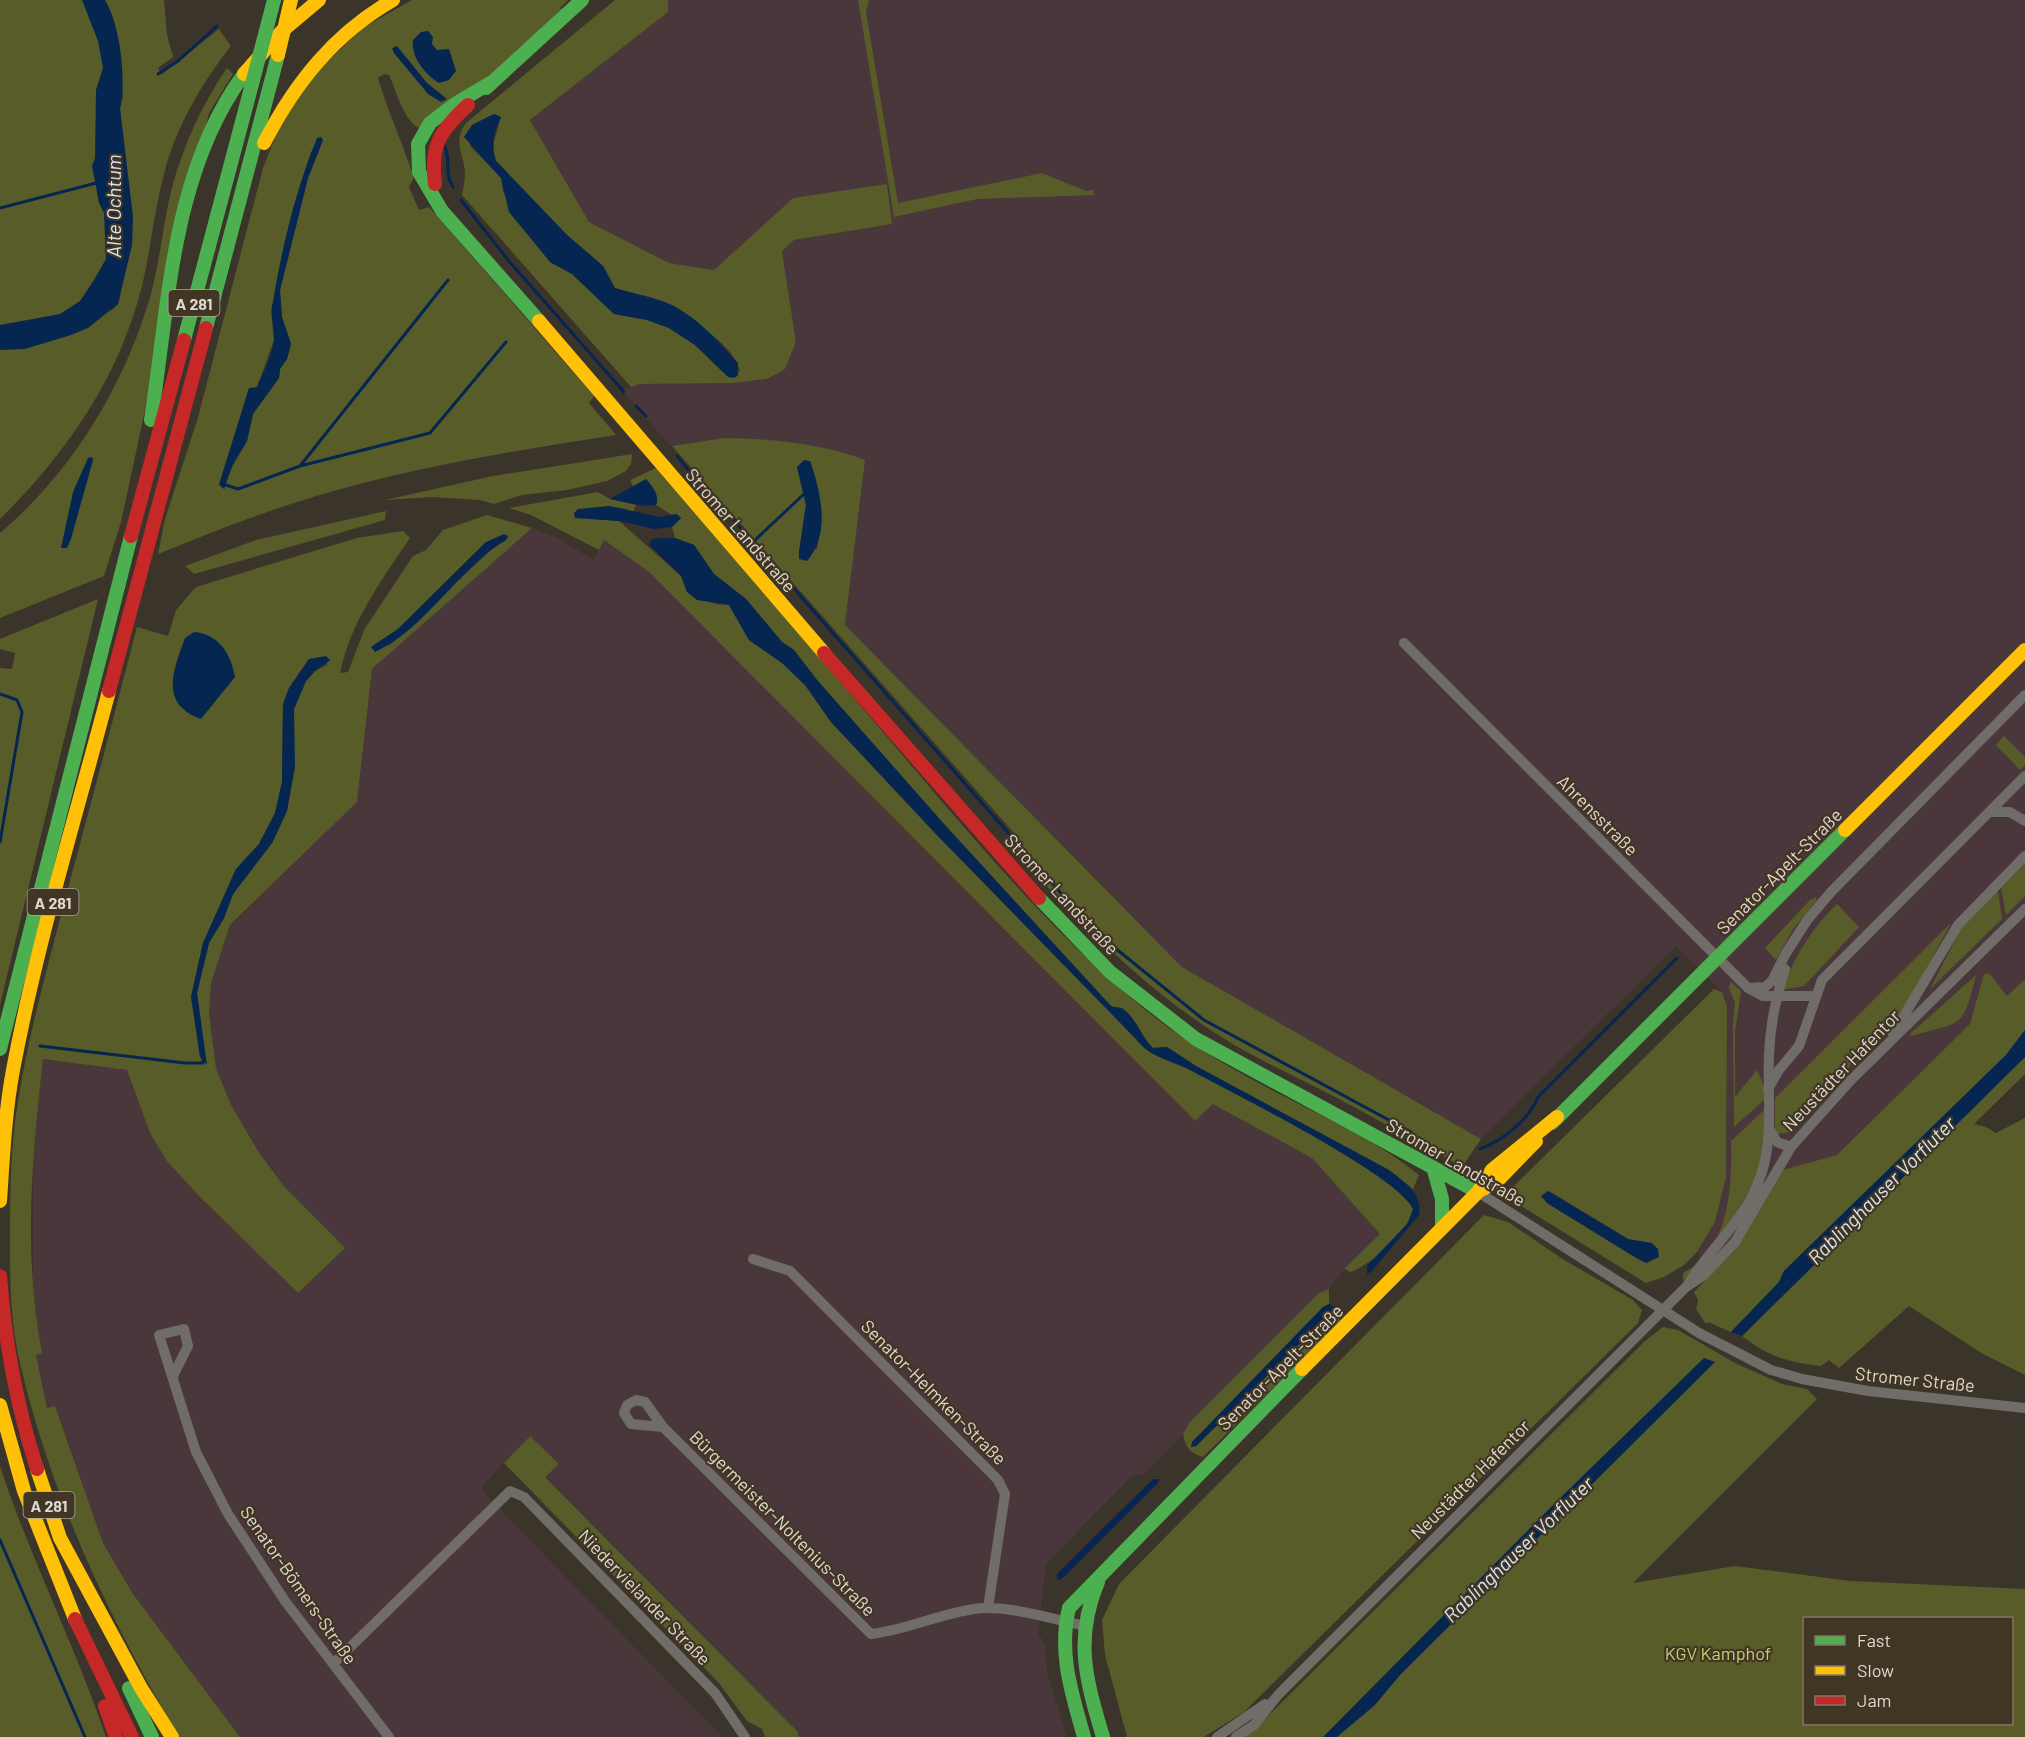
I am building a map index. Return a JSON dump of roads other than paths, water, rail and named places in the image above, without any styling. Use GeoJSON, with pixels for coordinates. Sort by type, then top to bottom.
{"type":"FeatureCollection","features":[{"type":"Feature","properties":{"kind":"main road","name":"A 281"},"geometry":{"type":"LineString","coordinates":[[0,1049],[135,520],[274,0]]}},
{"type":"Feature","properties":{"kind":"main road","name":"A 281"},"geometry":{"type":"LineString","coordinates":[[0,1201],[4,1133],[14,1070],[46,930],[237,213],[291,0]]}},
{"type":"Feature","properties":{"kind":"main road"},"geometry":{"type":"LineString","coordinates":[[135,520],[184,212],[199,156],[215,119],[246,69],[277,34],[319,0]]}},
{"type":"Feature","properties":{"kind":"main road"},"geometry":{"type":"LineString","coordinates":[[237,213],[276,118],[297,86],[317,59],[346,33],[393,0]]}},
{"type":"Feature","properties":{"kind":"main road","name":"Stromer Landstraße"},"geometry":{"type":"LineString","coordinates":[[435,184],[431,161],[437,138],[449,122],[514,65],[582,0]]}},
{"type":"Feature","properties":{"kind":"main road","name":"Stromer Landstraße"},"geometry":{"type":"LineString","coordinates":[[492,82],[443,112],[424,130],[418,143],[416,157],[422,177],[439,210],[462,231],[855,689],[1039,898],[1110,972],[1196,1039],[1478,1192]]}},
{"type":"Feature","properties":{"kind":"main road","name":"Stromer Landstraße"},"geometry":{"type":"LineString","coordinates":[[418,143],[435,184],[462,231]]}},
{"type":"Feature","properties":{"kind":"main road","name":"Senator-Apelt-Straße"},"geometry":{"type":"LineString","coordinates":[[1084,1737],[1068,1677],[1064,1646],[1065,1622],[1070,1608],[1106,1566],[1478,1192],[1500,1178],[1557,1117],[2025,650]]}},
{"type":"Feature","properties":{"kind":"main road"},"geometry":{"type":"LineString","coordinates":[[1433,1167],[1442,1199],[1442,1228]]}},
{"type":"Feature","properties":{"kind":"main road","name":"A 281"},"geometry":{"type":"LineString","coordinates":[[0,1276],[4,1336],[25,1431],[60,1538],[104,1621],[131,1694],[152,1737]]}},
{"type":"Feature","properties":{"kind":"main road","name":"A 281"},"geometry":{"type":"LineString","coordinates":[[0,1405],[6,1434],[38,1530],[132,1737]]}},
{"type":"Feature","properties":{"kind":"main road","name":"Senator-Apelt-Straße"},"geometry":{"type":"LineString","coordinates":[[1102,1737],[1083,1652],[1082,1625],[1086,1609],[1106,1566]]}},
{"type":"Feature","properties":{"kind":"main road"},"geometry":{"type":"LineString","coordinates":[[104,1621],[172,1737]]}},
{"type":"Feature","properties":{"kind":"main road"},"geometry":{"type":"LineString","coordinates":[[84,1634],[116,1737]]}},
{"type":"Feature","properties":{"kind":"street","name":"Ahrensstraße"},"geometry":{"type":"LineString","coordinates":[[1404,643],[1748,988],[1763,996],[1815,996]]}},
{"type":"Feature","properties":{"kind":"street","name":"Neustädter Hafentor"},"geometry":{"type":"LineString","coordinates":[[1748,988],[1765,987],[1772,981],[1808,919],[1831,892],[2025,695]]}},
{"type":"Feature","properties":{"kind":"street"},"geometry":{"type":"LineString","coordinates":[[1768,1089],[1779,1070],[1799,1046],[1822,981],[2024,777]]}},
{"type":"Feature","properties":{"kind":"street"},"geometry":{"type":"LineString","coordinates":[[1991,812],[2010,812],[2025,821]]}},
{"type":"Feature","properties":{"kind":"street"},"geometry":{"type":"LineString","coordinates":[[1889,1042],[1958,925],[2025,856]]}},
{"type":"Feature","properties":{"kind":"street","name":"Neustädter Hafentor"},"geometry":{"type":"LineString","coordinates":[[1236,1737],[1254,1725],[1278,1695],[1686,1287],[1704,1275],[1735,1242],[1791,1146],[1851,1080],[2025,907]]}},
{"type":"Feature","properties":{"kind":"street","name":"Neustädter Hafentor"},"geometry":{"type":"LineString","coordinates":[[1686,1287],[1699,1267],[1727,1236],[1749,1203],[1764,1167],[1769,1128],[1770,1034],[1776,996],[1797,940]]}},
{"type":"Feature","properties":{"kind":"street"},"geometry":{"type":"LineString","coordinates":[[1769,1128],[1777,1142],[1791,1146]]}},
{"type":"Feature","properties":{"kind":"street","name":"Stromer Landstraße"},"geometry":{"type":"LineString","coordinates":[[1478,1192],[1738,1355],[1771,1370],[1802,1379]]}},
{"type":"Feature","properties":{"kind":"street","name":"Senator-Helmken-Straße"},"geometry":{"type":"LineString","coordinates":[[753,1259],[790,1271],[998,1480],[1005,1494],[988,1608]]}},
{"type":"Feature","properties":{"kind":"street","name":"Senator-Bömers-Straße"},"geometry":{"type":"LineString","coordinates":[[173,1376],[196,1452],[228,1514],[285,1601],[389,1737]]}},
{"type":"Feature","properties":{"kind":"street","name":"Stromer Straße"},"geometry":{"type":"LineString","coordinates":[[1802,1379],[1868,1391],[2025,1408]]}},
{"type":"Feature","properties":{"kind":"street","name":"Bürgermeister-Noltenius-Straße"},"geometry":{"type":"LineString","coordinates":[[663,1427],[871,1634],[889,1632],[972,1609],[988,1608]]}},
{"type":"Feature","properties":{"kind":"street","name":"Niedervielander Straße"},"geometry":{"type":"LineString","coordinates":[[334,1663],[510,1491],[524,1497],[715,1693],[745,1737]]}},
{"type":"Feature","properties":{"kind":"street"},"geometry":{"type":"LineString","coordinates":[[988,1608],[1082,1625]]}},
{"type":"Feature","properties":{"kind":"street","name":"Neustädter Hafentor"},"geometry":{"type":"LineString","coordinates":[[1217,1737],[1278,1695]]}},
{"type":"Feature","properties":{"kind":"water","name":"Alte Ochtum"},"geometry":{"type":"Polygon","coordinates":[[[82,0],[105,0],[115,23],[121,53],[123,84],[120,108],[133,217],[132,245],[118,304],[88,328],[25,349],[0,350],[0,325],[60,314],[80,301],[106,259],[104,213],[99,203],[92,166],[95,158],[96,90],[103,68],[98,41],[82,0]]]}},
{"type":"Feature","properties":{"kind":"water"},"geometry":{"type":"Polygon","coordinates":[[[428,31],[433,37],[432,44],[437,50],[449,49],[456,71],[449,80],[439,83],[424,70],[414,53],[413,40],[421,32],[428,31]]]}},
{"type":"Feature","properties":{"kind":"water"},"geometry":{"type":"Polygon","coordinates":[[[397,46],[427,83],[447,99],[441,102],[428,94],[394,53],[392,48],[397,46]]]}},
{"type":"Feature","properties":{"kind":"water"},"geometry":{"type":"Polygon","coordinates":[[[494,114],[501,117],[494,139],[496,161],[567,235],[603,266],[615,288],[665,302],[686,314],[705,328],[738,363],[738,375],[734,378],[728,377],[695,345],[669,328],[647,320],[614,314],[572,274],[550,262],[509,212],[501,178],[464,137],[472,125],[494,114]]]}},
{"type":"Feature","properties":{"kind":"water"},"geometry":{"type":"Polygon","coordinates":[[[321,137],[323,140],[308,178],[280,290],[282,317],[291,344],[287,359],[280,369],[279,378],[253,414],[247,441],[233,464],[224,489],[219,485],[249,388],[257,387],[272,351],[274,339],[272,307],[285,239],[309,157],[317,138],[321,137]]]}},
{"type":"Feature","properties":{"kind":"water"},"geometry":{"type":"Polygon","coordinates":[[[92,457],[71,539],[67,548],[61,548],[73,492],[88,458],[92,457]]]}},
{"type":"Feature","properties":{"kind":"water"},"geometry":{"type":"Polygon","coordinates":[[[804,460],[810,461],[818,486],[822,512],[819,538],[807,561],[799,559],[806,505],[797,467],[804,460]]]}},
{"type":"Feature","properties":{"kind":"water"},"geometry":{"type":"Polygon","coordinates":[[[646,479],[656,494],[656,505],[644,506],[610,499],[646,479]]]}},
{"type":"Feature","properties":{"kind":"water"},"geometry":{"type":"Polygon","coordinates":[[[609,506],[660,517],[676,514],[681,518],[672,527],[654,529],[619,521],[575,518],[574,513],[578,509],[609,506]]]}},
{"type":"Feature","properties":{"kind":"water"},"geometry":{"type":"Polygon","coordinates":[[[504,534],[508,536],[507,539],[489,551],[411,628],[375,652],[371,647],[398,629],[486,542],[504,534]]]}},
{"type":"Feature","properties":{"kind":"water"},"geometry":{"type":"Polygon","coordinates":[[[675,538],[694,545],[714,574],[746,599],[782,642],[794,650],[817,680],[944,824],[1110,1005],[1128,1013],[1153,1048],[1167,1047],[1196,1066],[1389,1170],[1411,1189],[1418,1200],[1419,1215],[1371,1272],[1367,1274],[1367,1266],[1408,1223],[1413,1209],[1401,1194],[1378,1176],[1311,1135],[1190,1070],[1154,1054],[1141,1045],[935,833],[831,722],[805,685],[782,663],[749,640],[729,605],[697,600],[687,592],[681,576],[649,545],[652,539],[675,538]]]}},
{"type":"Feature","properties":{"kind":"water"},"geometry":{"type":"Polygon","coordinates":[[[194,632],[217,641],[227,653],[235,677],[201,719],[188,713],[179,705],[174,695],[173,685],[177,662],[185,638],[194,632]]]}},
{"type":"Feature","properties":{"kind":"water"},"geometry":{"type":"Polygon","coordinates":[[[326,656],[330,660],[306,681],[294,709],[295,767],[287,811],[272,843],[233,894],[224,918],[209,943],[197,993],[207,1065],[200,1057],[191,997],[203,943],[236,869],[259,844],[275,813],[282,782],[283,704],[289,688],[309,659],[326,656]]]}},
{"type":"Feature","properties":{"kind":"water","name":"Rablinghauser Vorfluter"},"geometry":{"type":"Polygon","coordinates":[[[2025,1030],[2025,1057],[1742,1336],[1731,1332],[1779,1282],[1784,1271],[2006,1055],[2025,1030]]]}},
{"type":"Feature","properties":{"kind":"water"},"geometry":{"type":"Polygon","coordinates":[[[1548,1191],[1628,1239],[1652,1243],[1658,1249],[1659,1257],[1646,1263],[1638,1259],[1547,1203],[1541,1196],[1548,1191]]]}},
{"type":"Feature","properties":{"kind":"water"},"geometry":{"type":"Polygon","coordinates":[[[1329,1304],[1336,1307],[1334,1310],[1196,1446],[1191,1447],[1192,1442],[1323,1307],[1329,1304]]]}},
{"type":"Feature","properties":{"kind":"water","name":"Rablinghauser Vorfluter"},"geometry":{"type":"Polygon","coordinates":[[[1704,1358],[1715,1362],[1400,1675],[1375,1705],[1337,1737],[1323,1737],[1557,1501],[1704,1358]]]}},
{"type":"Feature","properties":{"kind":"water"},"geometry":{"type":"Polygon","coordinates":[[[1153,1479],[1159,1479],[1158,1483],[1067,1574],[1060,1580],[1057,1579],[1057,1574],[1153,1479]]]}},
{"type":"Feature","properties":{"kind":"waterway"},"geometry":{"type":"LineString","coordinates":[[158,74],[178,61],[217,26]]}},
{"type":"Feature","properties":{"kind":"waterway"},"geometry":{"type":"LineString","coordinates":[[444,145],[448,176],[453,187]]}},
{"type":"Feature","properties":{"kind":"waterway","name":"Alte Ochtum"},"geometry":{"type":"LineString","coordinates":[[0,208],[100,182]]}},
{"type":"Feature","properties":{"kind":"waterway"},"geometry":{"type":"LineString","coordinates":[[461,200],[508,260],[624,392]]}},
{"type":"Feature","properties":{"kind":"waterway"},"geometry":{"type":"LineString","coordinates":[[223,484],[238,489],[300,466],[448,280]]}},
{"type":"Feature","properties":{"kind":"waterway"},"geometry":{"type":"LineString","coordinates":[[300,466],[430,433],[506,342]]}},
{"type":"Feature","properties":{"kind":"waterway"},"geometry":{"type":"LineString","coordinates":[[636,406],[646,416]]}},
{"type":"Feature","properties":{"kind":"waterway"},"geometry":{"type":"LineString","coordinates":[[677,456],[691,473]]}},
{"type":"Feature","properties":{"kind":"waterway"},"geometry":{"type":"LineString","coordinates":[[700,483],[753,542]]}},
{"type":"Feature","properties":{"kind":"waterway"},"geometry":{"type":"LineString","coordinates":[[805,493],[753,542],[1067,900],[1115,948],[1204,1020],[1411,1132]]}},
{"type":"Feature","properties":{"kind":"waterway"},"geometry":{"type":"LineString","coordinates":[[0,694],[17,700],[22,712],[0,842]]}},
{"type":"Feature","properties":{"kind":"waterway"},"geometry":{"type":"LineString","coordinates":[[1480,1149],[1514,1129],[1528,1114],[1538,1097],[1677,958]]}},
{"type":"Feature","properties":{"kind":"waterway"},"geometry":{"type":"LineString","coordinates":[[40,1046],[185,1063],[203,1063],[203,1060]]}},
{"type":"Feature","properties":{"kind":"waterway"},"geometry":{"type":"LineString","coordinates":[[0,1540],[85,1737]]}},
{"type":"Feature","properties":{"kind":"park label","name":"KGV Kamphof"},"geometry":{"type":"Point","coordinates":[1718,1653]}}]}
